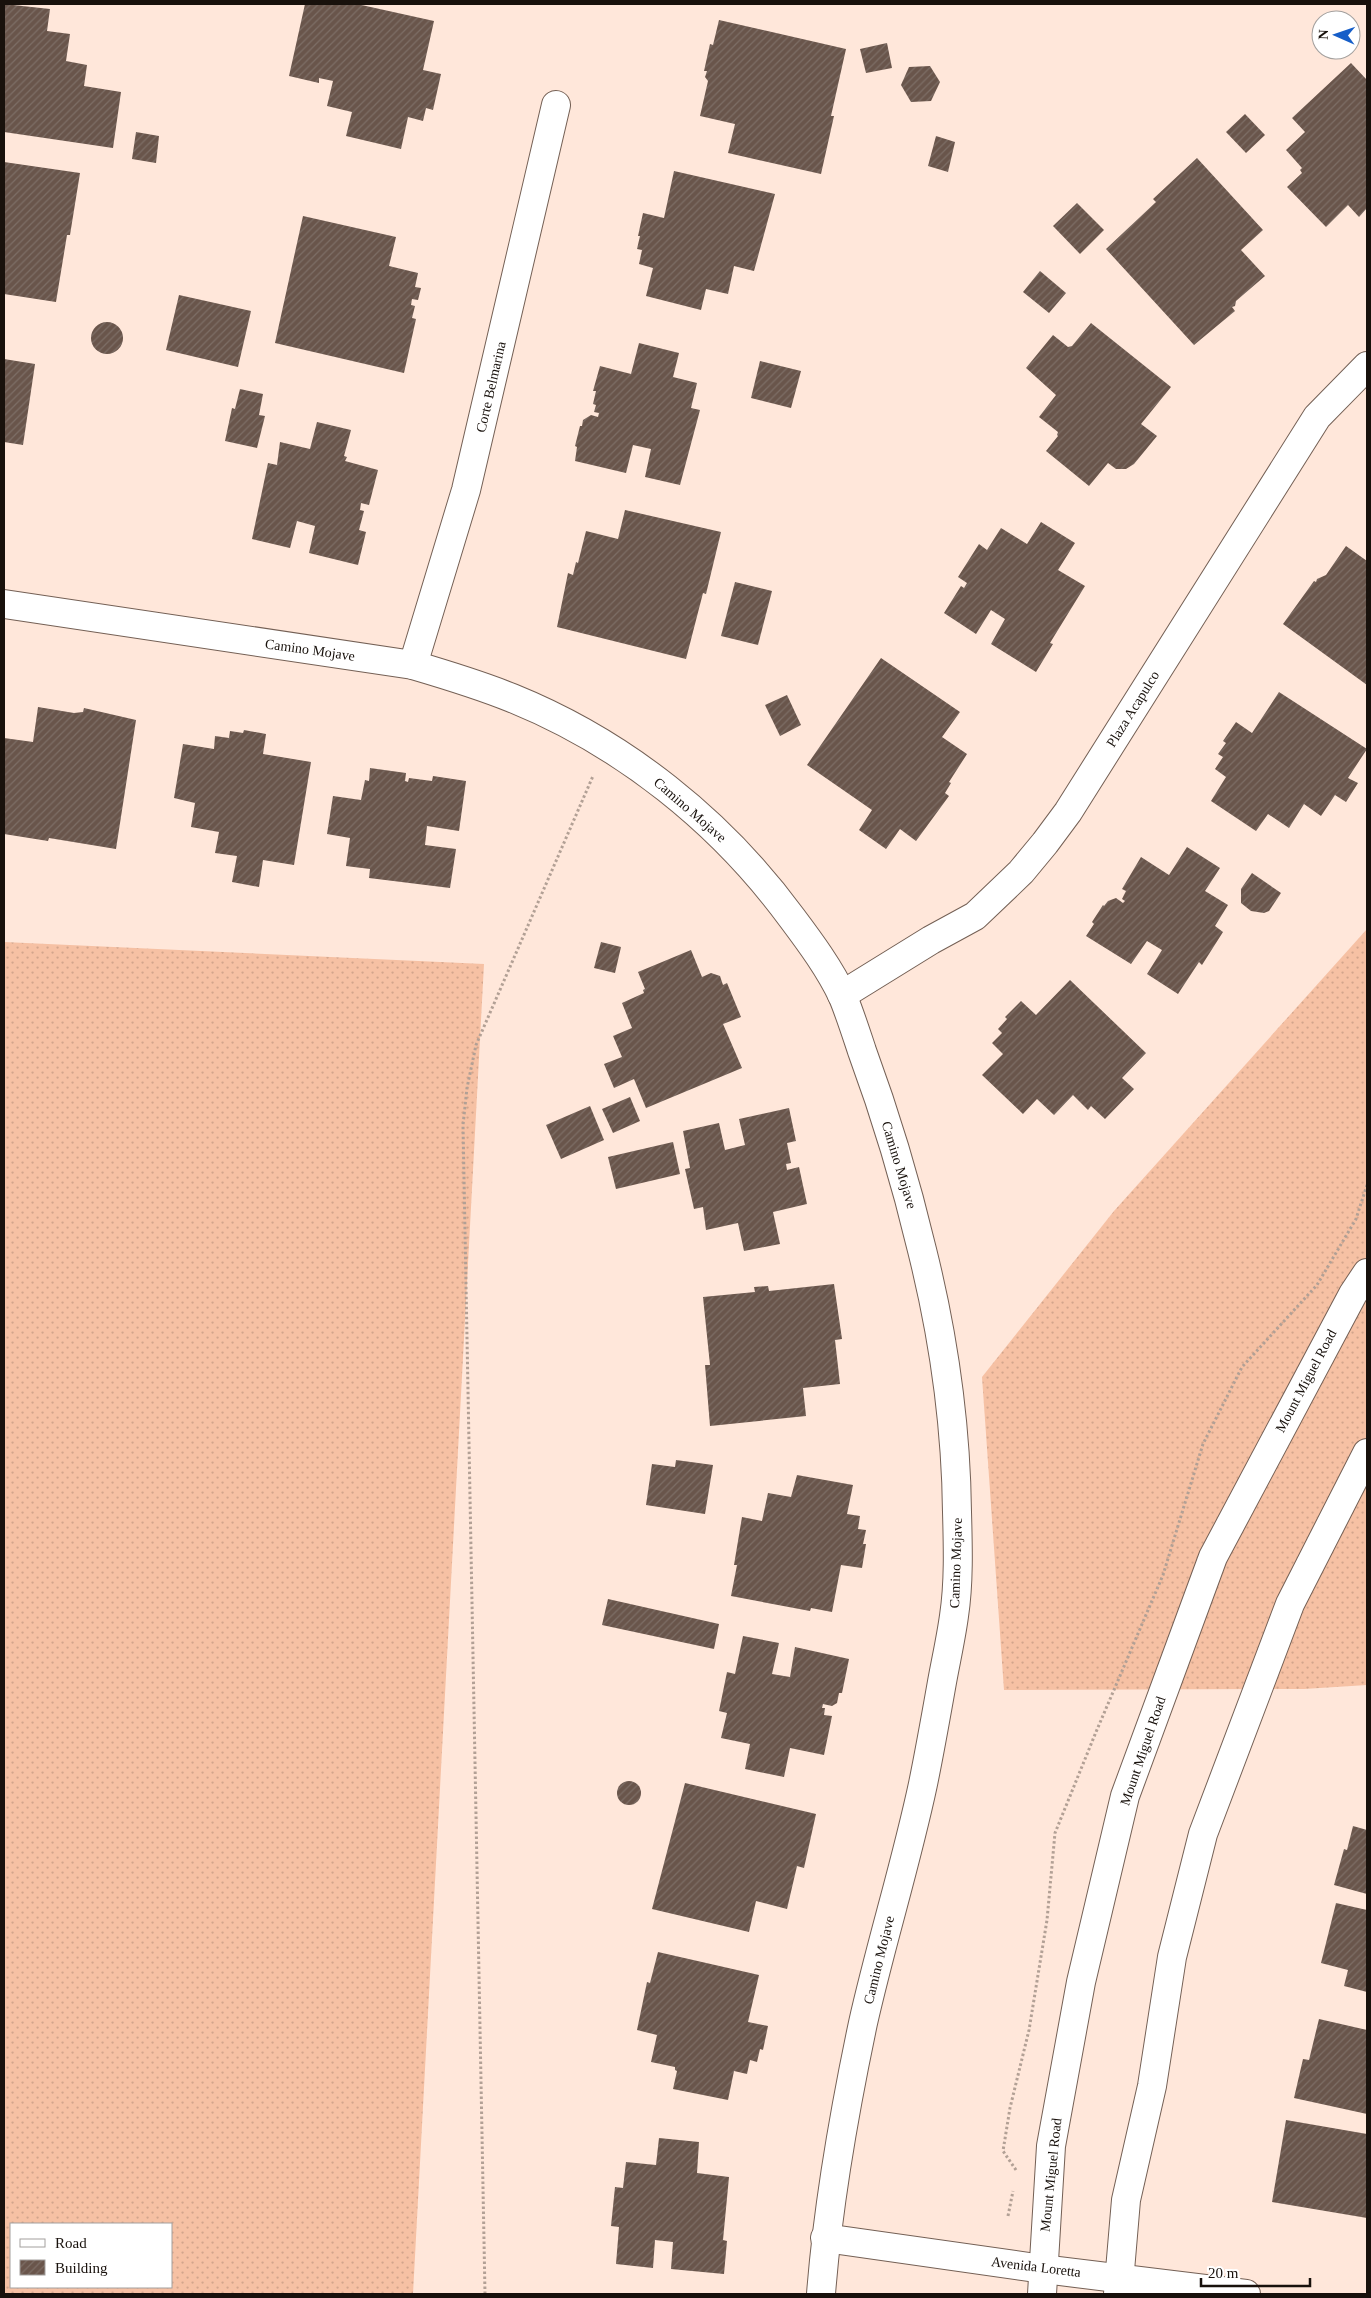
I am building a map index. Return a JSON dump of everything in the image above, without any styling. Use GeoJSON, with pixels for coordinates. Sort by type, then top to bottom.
{"type":"FeatureCollection","features":[{"type":"Feature","properties":{"kind":"street","name":"Corte Belmarina"},"geometry":{"type":"LineString","coordinates":[[414,666],[466,490],[556,105]]}},
{"type":"Feature","properties":{"kind":"street","name":"Plaza Acapulco"},"geometry":{"type":"LineString","coordinates":[[842,995],[931,940],[975,916],[1021,872],[1068,812],[1317,417],[1367,366]]}},
{"type":"Feature","properties":{"kind":"street","name":"Camino Mojave"},"geometry":{"type":"LineString","coordinates":[[4,604],[414,666],[464,680],[514,698],[561,720],[606,746],[654,778],[699,815],[740,855],[778,898],[806,937],[842,995],[878,1095],[909,1197],[928,1273],[950,1384],[957,1476],[958,1544],[955,1614],[923,1786],[864,2021],[834,2177],[825,2238],[821,2294]]}},
{"type":"Feature","properties":{"kind":"street","name":"Mount Miguel Road"},"geometry":{"type":"LineString","coordinates":[[1042,2282],[1051,2146],[1081,1982],[1125,1796],[1212,1557],[1353,1294],[1367,1273]]}},
{"type":"Feature","properties":{"kind":"street"},"geometry":{"type":"LineString","coordinates":[[1119,2286],[1126,2200],[1152,2086],[1172,1957],[1203,1834],[1290,1604],[1367,1453]]}},
{"type":"Feature","properties":{"kind":"street","name":"Avenida Loretta"},"geometry":{"type":"LineString","coordinates":[[825,2238],[1042,2282],[1246,2294]]}},
{"type":"Feature","properties":{"kind":"path"},"geometry":{"type":"LineString","coordinates":[[486,2294],[464,1125],[467,1088],[476,1045],[606,746]]}},
{"type":"Feature","properties":{"kind":"shaded area"},"geometry":{"type":"Polygon","coordinates":[[[1367,929],[1367,1685],[1304,1689],[1004,1690],[982,1377],[1114,1211],[1367,929]]]}},
{"type":"Feature","properties":{"kind":"shaded area"},"geometry":{"type":"Polygon","coordinates":[[[4,942],[484,964],[413,2294],[4,2294],[4,942]]]}},
{"type":"Feature","properties":{"kind":"building"},"geometry":{"type":"Polygon","coordinates":[[[4,4],[50,9],[47,31],[70,34],[66,61],[87,65],[84,86],[121,92],[113,148],[4,132],[4,4]]]}},
{"type":"Feature","properties":{"kind":"building"},"geometry":{"type":"Polygon","coordinates":[[[305,4],[357,4],[434,21],[423,70],[441,74],[433,110],[426,108],[423,121],[408,117],[401,149],[346,136],[352,112],[327,106],[333,81],[319,78],[319,83],[289,76],[305,4]]]}},
{"type":"Feature","properties":{"kind":"building"},"geometry":{"type":"Polygon","coordinates":[[[719,20],[846,49],[831,116],[834,116],[821,174],[728,153],[735,124],[700,116],[708,81],[705,77],[707,71],[704,71],[710,44],[713,45],[719,20]]]}},
{"type":"Feature","properties":{"kind":"building"},"geometry":{"type":"Polygon","coordinates":[[[887,43],[892,68],[866,73],[860,49],[887,43]]]}},
{"type":"Feature","properties":{"kind":"building"},"geometry":{"type":"Polygon","coordinates":[[[1351,63],[1367,80],[1367,208],[1359,217],[1348,205],[1326,227],[1287,187],[1302,173],[1300,170],[1302,168],[1286,150],[1305,132],[1292,118],[1351,63]]]}},
{"type":"Feature","properties":{"kind":"building"},"geometry":{"type":"Polygon","coordinates":[[[930,66],[940,82],[931,101],[911,102],[901,85],[909,67],[930,66]]]}},
{"type":"Feature","properties":{"kind":"building"},"geometry":{"type":"Polygon","coordinates":[[[1245,114],[1265,135],[1246,153],[1226,132],[1245,114]]]}},
{"type":"Feature","properties":{"kind":"building"},"geometry":{"type":"Polygon","coordinates":[[[136,132],[159,136],[156,163],[132,159],[136,132]]]}},
{"type":"Feature","properties":{"kind":"building"},"geometry":{"type":"Polygon","coordinates":[[[936,136],[955,142],[948,172],[928,166],[936,136]]]}},
{"type":"Feature","properties":{"kind":"building"},"geometry":{"type":"Polygon","coordinates":[[[1197,158],[1263,230],[1241,250],[1265,276],[1236,301],[1235,306],[1232,307],[1235,311],[1194,345],[1106,249],[1156,202],[1153,199],[1197,158]]]}},
{"type":"Feature","properties":{"kind":"building"},"geometry":{"type":"Polygon","coordinates":[[[4,162],[80,173],[70,235],[67,235],[56,302],[4,294],[4,162]]]}},
{"type":"Feature","properties":{"kind":"building"},"geometry":{"type":"Polygon","coordinates":[[[674,171],[775,194],[754,271],[734,266],[728,294],[706,289],[701,310],[646,296],[653,268],[639,264],[642,250],[637,249],[640,236],[638,236],[643,213],[664,218],[674,171]]]}},
{"type":"Feature","properties":{"kind":"building"},"geometry":{"type":"Polygon","coordinates":[[[1077,203],[1104,230],[1080,254],[1053,226],[1077,203]]]}},
{"type":"Feature","properties":{"kind":"building"},"geometry":{"type":"Polygon","coordinates":[[[303,216],[396,237],[389,266],[418,273],[415,287],[421,288],[418,300],[412,299],[411,305],[415,306],[412,318],[416,319],[404,373],[275,343],[303,216]]]}},
{"type":"Feature","properties":{"kind":"building"},"geometry":{"type":"Polygon","coordinates":[[[1040,271],[1066,293],[1049,313],[1023,292],[1040,271]]]}},
{"type":"Feature","properties":{"kind":"building"},"geometry":{"type":"Polygon","coordinates":[[[179,295],[251,311],[238,367],[166,350],[179,295]]]}},
{"type":"Feature","properties":{"kind":"building"},"geometry":{"type":"Polygon","coordinates":[[[107,322],[113,323],[118,327],[122,332],[122,344],[118,349],[113,353],[107,354],[101,353],[96,349],[92,344],[91,338],[92,332],[96,327],[101,323],[107,322]]]}},
{"type":"Feature","properties":{"kind":"building"},"geometry":{"type":"Polygon","coordinates":[[[1091,323],[1171,387],[1141,424],[1157,436],[1134,464],[1126,469],[1116,469],[1108,463],[1089,486],[1046,451],[1058,436],[1058,432],[1039,417],[1056,395],[1026,368],[1053,335],[1068,347],[1072,346],[1091,323]]]}},
{"type":"Feature","properties":{"kind":"building"},"geometry":{"type":"Polygon","coordinates":[[[639,343],[679,353],[673,377],[697,383],[691,408],[700,410],[680,485],[645,477],[651,449],[633,445],[626,473],[575,461],[577,447],[575,446],[583,420],[591,415],[598,417],[599,413],[594,412],[596,405],[593,404],[596,391],[593,391],[600,366],[631,374],[639,343]]]}},
{"type":"Feature","properties":{"kind":"building"},"geometry":{"type":"Polygon","coordinates":[[[4,359],[35,364],[23,445],[4,442],[4,359]]]}},
{"type":"Feature","properties":{"kind":"building"},"geometry":{"type":"Polygon","coordinates":[[[760,361],[801,371],[791,408],[751,398],[760,361]]]}},
{"type":"Feature","properties":{"kind":"building"},"geometry":{"type":"Polygon","coordinates":[[[240,389],[263,394],[259,415],[265,416],[257,448],[225,441],[232,408],[235,409],[240,389]]]}},
{"type":"Feature","properties":{"kind":"building"},"geometry":{"type":"Polygon","coordinates":[[[317,422],[351,430],[344,456],[347,457],[345,461],[378,470],[369,505],[361,503],[360,510],[364,511],[359,530],[366,532],[358,565],[309,553],[315,526],[297,521],[290,548],[252,539],[268,463],[277,465],[280,442],[310,449],[317,422]]]}},
{"type":"Feature","properties":{"kind":"building"},"geometry":{"type":"Polygon","coordinates":[[[625,510],[721,532],[706,594],[703,593],[686,659],[557,627],[568,573],[573,575],[586,531],[618,539],[625,510]]]}},
{"type":"Feature","properties":{"kind":"building"},"geometry":{"type":"Polygon","coordinates":[[[1041,522],[1075,543],[1058,570],[1085,586],[1050,643],[1053,644],[1036,672],[991,644],[1005,619],[991,610],[976,634],[944,613],[961,586],[964,588],[967,583],[958,577],[979,544],[987,550],[1001,528],[1027,544],[1041,522]]]}},
{"type":"Feature","properties":{"kind":"building"},"geometry":{"type":"Polygon","coordinates":[[[1346,546],[1367,561],[1367,685],[1283,624],[1314,581],[1316,582],[1317,579],[1326,575],[1346,546]]]}},
{"type":"Feature","properties":{"kind":"building"},"geometry":{"type":"Polygon","coordinates":[[[735,582],[772,591],[758,645],[721,636],[735,582]]]}},
{"type":"Feature","properties":{"kind":"building"},"geometry":{"type":"Polygon","coordinates":[[[881,658],[960,712],[942,737],[967,754],[949,782],[951,783],[945,793],[949,796],[916,841],[900,829],[886,849],[859,830],[872,810],[807,765],[881,658]]]}},
{"type":"Feature","properties":{"kind":"building"},"geometry":{"type":"Polygon","coordinates":[[[1279,692],[1367,749],[1348,778],[1358,783],[1346,802],[1335,795],[1321,816],[1304,804],[1289,828],[1268,814],[1256,831],[1211,801],[1226,777],[1215,769],[1223,757],[1218,754],[1226,743],[1223,741],[1236,722],[1252,733],[1279,692]]]}},
{"type":"Feature","properties":{"kind":"building"},"geometry":{"type":"Polygon","coordinates":[[[787,695],[801,725],[780,736],[765,705],[787,695]]]}},
{"type":"Feature","properties":{"kind":"building"},"geometry":{"type":"Polygon","coordinates":[[[38,707],[74,713],[83,712],[84,708],[136,720],[116,849],[49,838],[48,841],[4,834],[4,738],[33,742],[38,707]]]}},
{"type":"Feature","properties":{"kind":"building"},"geometry":{"type":"Polygon","coordinates":[[[244,730],[266,734],[263,754],[311,762],[294,865],[263,860],[259,887],[232,882],[237,856],[215,853],[219,832],[191,827],[195,803],[174,798],[183,744],[214,749],[215,736],[229,738],[230,731],[243,733],[244,730]]]}},
{"type":"Feature","properties":{"kind":"building"},"geometry":{"type":"Polygon","coordinates":[[[370,768],[406,773],[405,781],[408,782],[409,778],[432,781],[433,776],[466,781],[459,831],[427,826],[425,845],[456,849],[450,888],[369,878],[370,869],[346,866],[350,838],[327,834],[333,796],[361,800],[365,780],[369,781],[370,768]]]}},
{"type":"Feature","properties":{"kind":"building"},"geometry":{"type":"Polygon","coordinates":[[[1187,847],[1220,868],[1205,891],[1228,905],[1215,926],[1223,932],[1202,965],[1199,962],[1178,994],[1147,974],[1162,950],[1147,941],[1131,964],[1086,936],[1103,905],[1116,898],[1123,903],[1125,901],[1122,899],[1126,891],[1122,889],[1141,857],[1169,875],[1187,847]]]}},
{"type":"Feature","properties":{"kind":"building"},"geometry":{"type":"Polygon","coordinates":[[[1252,873],[1281,893],[1269,911],[1264,913],[1251,911],[1241,903],[1241,889],[1252,873]]]}},
{"type":"Feature","properties":{"kind":"building"},"geometry":{"type":"Polygon","coordinates":[[[601,942],[621,947],[615,973],[594,968],[601,942]]]}},
{"type":"Feature","properties":{"kind":"building"},"geometry":{"type":"Polygon","coordinates":[[[691,950],[702,977],[711,973],[720,976],[723,985],[727,983],[741,1017],[723,1024],[742,1068],[646,1108],[634,1079],[614,1088],[604,1064],[622,1057],[613,1036],[632,1028],[622,1003],[644,993],[643,990],[645,989],[638,972],[691,950]]]}},
{"type":"Feature","properties":{"kind":"building"},"geometry":{"type":"Polygon","coordinates":[[[1070,980],[1146,1053],[1122,1078],[1134,1089],[1105,1119],[1091,1106],[1088,1110],[1073,1095],[1054,1115],[1037,1099],[1023,1114],[982,1075],[1003,1054],[992,1043],[1002,1033],[998,1029],[1007,1019],[1005,1017],[1021,1001],[1036,1015],[1070,980]]]}},
{"type":"Feature","properties":{"kind":"building"},"geometry":{"type":"Polygon","coordinates":[[[630,1097],[640,1121],[613,1133],[602,1109],[630,1097]]]}},
{"type":"Feature","properties":{"kind":"building"},"geometry":{"type":"Polygon","coordinates":[[[590,1106],[604,1140],[561,1159],[546,1125],[590,1106]]]}},
{"type":"Feature","properties":{"kind":"building"},"geometry":{"type":"Polygon","coordinates":[[[789,1108],[796,1141],[787,1143],[791,1163],[786,1164],[787,1170],[799,1167],[807,1204],[773,1212],[780,1244],[744,1251],[738,1223],[706,1230],[703,1207],[694,1209],[685,1169],[690,1168],[683,1131],[719,1123],[725,1150],[745,1145],[739,1119],[789,1108]]]}},
{"type":"Feature","properties":{"kind":"building"},"geometry":{"type":"Polygon","coordinates":[[[673,1142],[680,1174],[616,1189],[608,1157],[673,1142]]]}},
{"type":"Feature","properties":{"kind":"building"},"geometry":{"type":"Polygon","coordinates":[[[834,1284],[842,1339],[835,1340],[840,1384],[803,1388],[806,1416],[710,1426],[705,1365],[710,1365],[703,1297],[755,1292],[754,1287],[768,1286],[769,1291],[834,1284]]]}},
{"type":"Feature","properties":{"kind":"building"},"geometry":{"type":"Polygon","coordinates":[[[676,1460],[713,1465],[705,1514],[646,1505],[652,1464],[675,1467],[676,1460]]]}},
{"type":"Feature","properties":{"kind":"building"},"geometry":{"type":"Polygon","coordinates":[[[797,1475],[853,1485],[847,1514],[860,1516],[858,1529],[866,1530],[863,1544],[866,1544],[862,1568],[841,1565],[832,1612],[811,1608],[810,1611],[731,1596],[737,1565],[734,1565],[742,1517],[762,1521],[768,1493],[791,1497],[797,1475]]]}},
{"type":"Feature","properties":{"kind":"building"},"geometry":{"type":"Polygon","coordinates":[[[608,1599],[719,1624],[714,1649],[602,1625],[608,1599]]]}},
{"type":"Feature","properties":{"kind":"building"},"geometry":{"type":"Polygon","coordinates":[[[743,1636],[779,1643],[772,1674],[790,1677],[795,1647],[849,1659],[842,1693],[839,1693],[837,1703],[832,1706],[823,1704],[822,1708],[825,1708],[824,1715],[832,1716],[824,1755],[790,1748],[784,1777],[745,1769],[750,1744],[721,1738],[727,1713],[719,1711],[727,1672],[735,1674],[743,1636]]]}},
{"type":"Feature","properties":{"kind":"building"},"geometry":{"type":"Polygon","coordinates":[[[629,1781],[637,1785],[641,1793],[637,1801],[629,1805],[621,1801],[617,1793],[621,1785],[629,1781]]]}},
{"type":"Feature","properties":{"kind":"building"},"geometry":{"type":"Polygon","coordinates":[[[685,1783],[816,1814],[804,1868],[797,1866],[787,1909],[756,1901],[749,1932],[652,1909],[685,1783]]]}},
{"type":"Feature","properties":{"kind":"building"},"geometry":{"type":"Polygon","coordinates":[[[1353,1826],[1367,1830],[1367,1894],[1334,1885],[1344,1849],[1347,1850],[1353,1826]]]}},
{"type":"Feature","properties":{"kind":"building"},"geometry":{"type":"Polygon","coordinates":[[[1336,1903],[1367,1910],[1367,1992],[1344,1986],[1348,1970],[1321,1963],[1336,1903]]]}},
{"type":"Feature","properties":{"kind":"building"},"geometry":{"type":"Polygon","coordinates":[[[658,1952],[759,1975],[748,2022],[768,2026],[763,2050],[760,2049],[757,2062],[750,2060],[747,2074],[734,2071],[728,2100],[673,2089],[677,2071],[675,2067],[651,2062],[657,2035],[637,2030],[647,1982],[650,1983],[658,1952]]]}},
{"type":"Feature","properties":{"kind":"building"},"geometry":{"type":"Polygon","coordinates":[[[1319,2019],[1367,2030],[1367,2114],[1294,2098],[1303,2059],[1309,2060],[1319,2019]]]}},
{"type":"Feature","properties":{"kind":"building"},"geometry":{"type":"Polygon","coordinates":[[[1286,2120],[1367,2134],[1367,2218],[1272,2202],[1286,2120]]]}},
{"type":"Feature","properties":{"kind":"building"},"geometry":{"type":"Polygon","coordinates":[[[659,2138],[699,2142],[697,2173],[729,2177],[723,2240],[727,2241],[724,2274],[671,2269],[673,2242],[655,2240],[653,2268],[616,2264],[619,2227],[611,2226],[615,2187],[623,2188],[626,2162],[656,2165],[659,2138]]]}}]}
